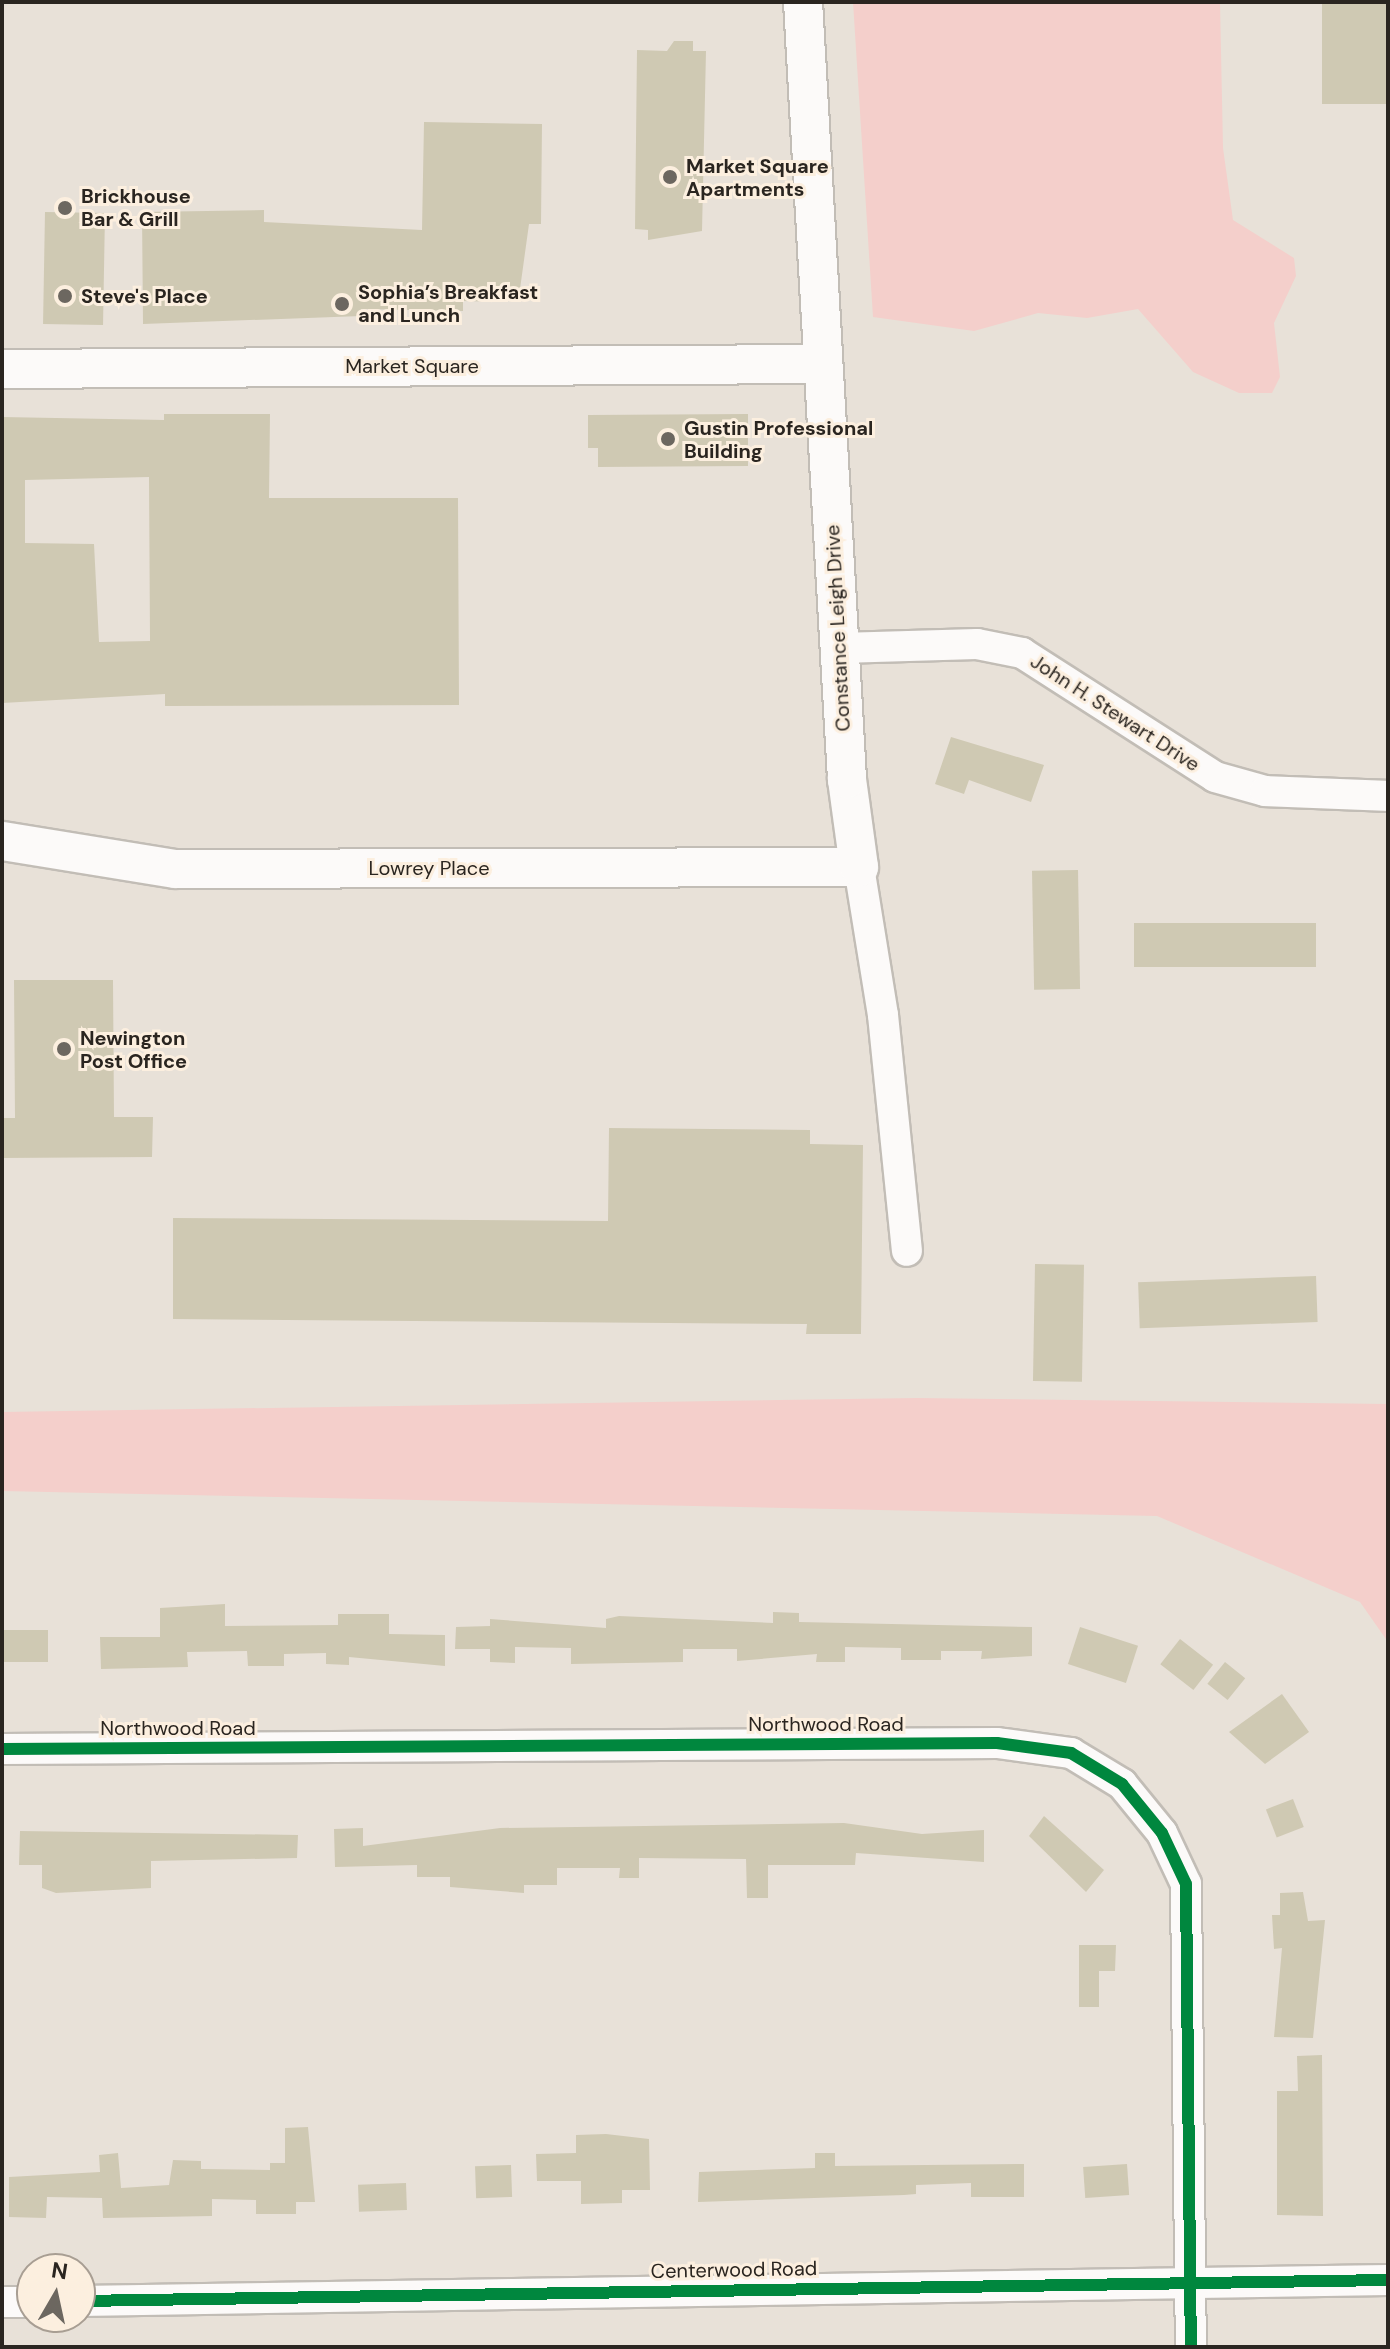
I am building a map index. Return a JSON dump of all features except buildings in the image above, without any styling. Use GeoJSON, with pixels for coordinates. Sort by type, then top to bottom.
{"type":"FeatureCollection","features":[{"type":"Feature","properties":{"kind":"street","name":"Constance Leigh Drive"},"geometry":{"type":"LineString","coordinates":[[803,2],[840,648],[859,867],[883,1015],[907,1251]]}},
{"type":"Feature","properties":{"kind":"street","name":"Market Square"},"geometry":{"type":"LineString","coordinates":[[2,369],[823,364]]}},
{"type":"Feature","properties":{"kind":"street","name":"John H. Stewart Drive"},"geometry":{"type":"LineString","coordinates":[[840,648],[977,644],[1022,653],[1215,777],[1265,791],[1388,796]]}},
{"type":"Feature","properties":{"kind":"street","name":"Lowrey Place"},"geometry":{"type":"LineString","coordinates":[[2,841],[175,869],[859,867]]}},
{"type":"Feature","properties":{"kind":"street","name":"Northwood Road"},"geometry":{"type":"LineString","coordinates":[[2,1749],[997,1743],[1071,1753],[1122,1784],[1162,1833],[1186,1884],[1191,2347]]}},
{"type":"Feature","properties":{"kind":"street","name":"Centerwood Road"},"geometry":{"type":"LineString","coordinates":[[96,2301],[1388,2280]]}},
{"type":"Feature","properties":{"kind":"shaded area"},"geometry":{"type":"Polygon","coordinates":[[[853,2],[1220,2],[1223,148],[1233,220],[1294,258],[1296,276],[1274,323],[1280,377],[1272,393],[1239,393],[1193,372],[1138,309],[1087,318],[1038,313],[974,331],[873,317],[853,2]]]}},
{"type":"Feature","properties":{"kind":"shaded area"},"geometry":{"type":"Polygon","coordinates":[[[917,1398],[1388,1404],[1388,1642],[1360,1602],[1157,1516],[2,1491],[2,1412],[917,1398]]]}},
{"type":"Feature","properties":{"kind":"cycle path"},"geometry":{"type":"LineString","coordinates":[[2,1749],[997,1743],[1071,1753],[1122,1784],[1162,1833],[1186,1884],[1191,2347]]}},
{"type":"Feature","properties":{"kind":"cycle path"},"geometry":{"type":"LineString","coordinates":[[96,2301],[1388,2280]]}},
{"type":"Feature","properties":{"kind":"place","name":"Market Square Apartments"},"geometry":{"type":"Point","coordinates":[670,177]}},
{"type":"Feature","properties":{"kind":"place","name":"Brickhouse Bar & Grill"},"geometry":{"type":"Point","coordinates":[65,208]}},
{"type":"Feature","properties":{"kind":"place","name":"Steve's Place"},"geometry":{"type":"Point","coordinates":[65,296]}},
{"type":"Feature","properties":{"kind":"place","name":"Sophia’s Breakfast and Lunch"},"geometry":{"type":"Point","coordinates":[342,304]}},
{"type":"Feature","properties":{"kind":"place","name":"Gustin Professional Building"},"geometry":{"type":"Point","coordinates":[668,439]}},
{"type":"Feature","properties":{"kind":"place","name":"Newington Post Office"},"geometry":{"type":"Point","coordinates":[64,1049]}}]}
